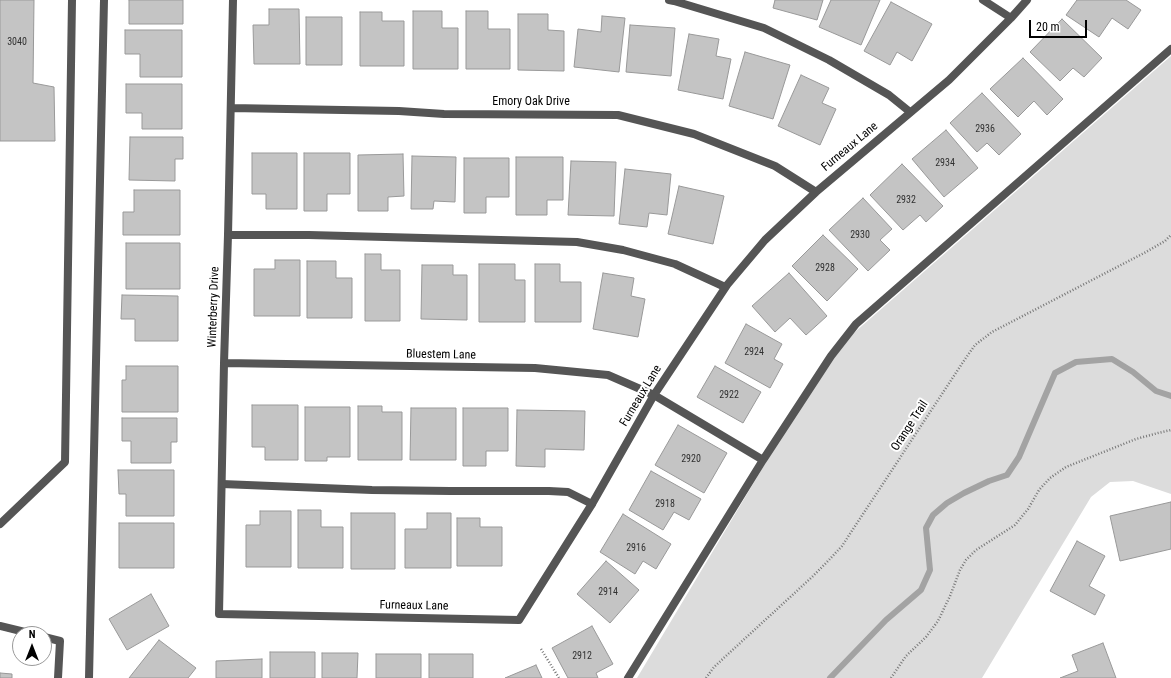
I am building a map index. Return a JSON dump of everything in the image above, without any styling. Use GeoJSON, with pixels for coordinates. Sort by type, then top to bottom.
{"type":"FeatureCollection","features":[{"type":"Feature","properties":{"kind":"street"},"geometry":{"type":"LineString","coordinates":[[0,524],[65,462],[72,0]]}},
{"type":"Feature","properties":{"kind":"street"},"geometry":{"type":"LineString","coordinates":[[89,678],[104,0]]}},
{"type":"Feature","properties":{"kind":"street","name":"Winterberry Drive"},"geometry":{"type":"LineString","coordinates":[[219,614],[233,0]]}},
{"type":"Feature","properties":{"kind":"street"},"geometry":{"type":"LineString","coordinates":[[669,0],[764,28],[829,60],[889,95],[910,112]]}},
{"type":"Feature","properties":{"kind":"street"},"geometry":{"type":"LineString","coordinates":[[983,0],[1011,18]]}},
{"type":"Feature","properties":{"kind":"street","name":"Furneaux Lane"},"geometry":{"type":"LineString","coordinates":[[219,614],[520,620],[592,504],[654,394],[725,287],[765,240],[816,192],[949,80],[1027,0]]}},
{"type":"Feature","properties":{"kind":"street"},"geometry":{"type":"LineString","coordinates":[[628,678],[763,460],[831,356],[856,324],[1171,49]]}},
{"type":"Feature","properties":{"kind":"street","name":"Emory Oak Drive"},"geometry":{"type":"LineString","coordinates":[[231,108],[400,111],[444,114],[618,115],[694,134],[775,166],[816,192]]}},
{"type":"Feature","properties":{"kind":"street"},"geometry":{"type":"LineString","coordinates":[[228,235],[309,235],[577,242],[623,250],[675,264],[725,287]]}},
{"type":"Feature","properties":{"kind":"street","name":"Bluestem Lane"},"geometry":{"type":"LineString","coordinates":[[224,363],[535,368],[608,375],[654,394],[763,460]]}},
{"type":"Feature","properties":{"kind":"street"},"geometry":{"type":"LineString","coordinates":[[222,484],[434,491],[568,492],[592,504]]}},
{"type":"Feature","properties":{"kind":"street"},"geometry":{"type":"LineString","coordinates":[[0,626],[12,629]]}},
{"type":"Feature","properties":{"kind":"street"},"geometry":{"type":"LineString","coordinates":[[52,639],[60,641],[58,678]]}},
{"type":"Feature","properties":{"kind":"path","name":"Orange Trail"},"geometry":{"type":"LineString","coordinates":[[706,678],[714,667],[812,577],[842,546],[975,345],[998,328],[1146,252],[1165,241],[1171,235]]}},
{"type":"Feature","properties":{"kind":"path"},"geometry":{"type":"LineString","coordinates":[[891,678],[906,656],[926,637],[938,621],[960,570],[966,560],[976,550],[1015,525],[1028,509],[1039,490],[1050,478],[1066,467],[1136,439],[1171,430]]}},
{"type":"Feature","properties":{"kind":"path"},"geometry":{"type":"LineString","coordinates":[[541,649],[559,678]]}},
{"type":"Feature","properties":{"kind":"shaded area"},"geometry":{"type":"Polygon","coordinates":[[[1171,56],[1171,494],[1133,481],[1110,482],[1091,497],[982,678],[637,678],[832,352],[1171,56]]]}},
{"type":"Feature","properties":{"kind":"building"},"geometry":{"type":"Polygon","coordinates":[[[0,0],[34,0],[33,83],[54,87],[55,141],[0,141],[0,0]]]}},
{"type":"Feature","properties":{"kind":"building"},"geometry":{"type":"Polygon","coordinates":[[[129,0],[183,0],[183,24],[129,24],[129,0]]]}},
{"type":"Feature","properties":{"kind":"building"},"geometry":{"type":"Polygon","coordinates":[[[775,0],[823,0],[817,20],[773,8],[775,0]]]}},
{"type":"Feature","properties":{"kind":"building"},"geometry":{"type":"Polygon","coordinates":[[[831,0],[880,0],[861,45],[819,27],[831,0]]]}},
{"type":"Feature","properties":{"kind":"building"},"geometry":{"type":"Polygon","coordinates":[[[1077,0],[1126,0],[1141,10],[1128,29],[1112,18],[1099,37],[1066,15],[1077,0]]]}},
{"type":"Feature","properties":{"kind":"building"},"geometry":{"type":"Polygon","coordinates":[[[891,2],[932,24],[912,61],[897,52],[890,65],[864,51],[891,2]]]}},
{"type":"Feature","properties":{"kind":"building"},"geometry":{"type":"Polygon","coordinates":[[[269,9],[299,9],[300,64],[254,64],[253,25],[269,25],[269,9]]]}},
{"type":"Feature","properties":{"kind":"building"},"geometry":{"type":"Polygon","coordinates":[[[413,11],[442,11],[442,28],[458,28],[458,69],[413,69],[413,11]]]}},
{"type":"Feature","properties":{"kind":"building"},"geometry":{"type":"Polygon","coordinates":[[[466,11],[488,11],[488,29],[510,29],[510,69],[466,69],[466,11]]]}},
{"type":"Feature","properties":{"kind":"building"},"geometry":{"type":"Polygon","coordinates":[[[360,12],[382,12],[382,21],[404,21],[404,66],[360,66],[360,12]]]}},
{"type":"Feature","properties":{"kind":"building"},"geometry":{"type":"Polygon","coordinates":[[[518,14],[548,14],[548,30],[564,31],[564,71],[518,70],[518,14]]]}},
{"type":"Feature","properties":{"kind":"building"},"geometry":{"type":"Polygon","coordinates":[[[602,16],[625,18],[619,72],[574,67],[578,29],[601,32],[602,16]]]}},
{"type":"Feature","properties":{"kind":"building"},"geometry":{"type":"Polygon","coordinates":[[[306,17],[342,17],[342,65],[306,65],[306,17]]]}},
{"type":"Feature","properties":{"kind":"building"},"geometry":{"type":"Polygon","coordinates":[[[1062,19],[1102,58],[1084,77],[1073,68],[1060,81],[1030,52],[1062,19]]]}},
{"type":"Feature","properties":{"kind":"building"},"geometry":{"type":"Polygon","coordinates":[[[630,25],[675,28],[671,76],[626,72],[630,25]]]}},
{"type":"Feature","properties":{"kind":"building"},"geometry":{"type":"Polygon","coordinates":[[[125,30],[182,30],[182,77],[140,77],[140,54],[125,54],[125,30]]]}},
{"type":"Feature","properties":{"kind":"building"},"geometry":{"type":"Polygon","coordinates":[[[689,34],[719,39],[716,56],[731,59],[723,99],[678,90],[689,34]]]}},
{"type":"Feature","properties":{"kind":"building"},"geometry":{"type":"Polygon","coordinates":[[[745,52],[790,65],[773,119],[729,106],[745,52]]]}},
{"type":"Feature","properties":{"kind":"building"},"geometry":{"type":"Polygon","coordinates":[[[1023,58],[1063,99],[1047,115],[1034,101],[1018,117],[990,89],[1023,58]]]}},
{"type":"Feature","properties":{"kind":"building"},"geometry":{"type":"Polygon","coordinates":[[[801,75],[829,88],[822,103],[836,109],[820,145],[778,126],[801,75]]]}},
{"type":"Feature","properties":{"kind":"building"},"geometry":{"type":"Polygon","coordinates":[[[126,84],[182,84],[182,129],[142,129],[142,113],[126,113],[126,84]]]}},
{"type":"Feature","properties":{"kind":"building"},"geometry":{"type":"Polygon","coordinates":[[[982,93],[1021,134],[999,155],[987,143],[977,152],[950,123],[982,93]]]}},
{"type":"Feature","properties":{"kind":"building"},"geometry":{"type":"Polygon","coordinates":[[[946,130],[978,168],[944,197],[912,159],[946,130]]]}},
{"type":"Feature","properties":{"kind":"building"},"geometry":{"type":"Polygon","coordinates":[[[130,137],[183,137],[183,159],[175,159],[175,181],[129,180],[130,137]]]}},
{"type":"Feature","properties":{"kind":"building"},"geometry":{"type":"Polygon","coordinates":[[[252,153],[297,153],[297,209],[266,209],[266,194],[252,194],[252,153]]]}},
{"type":"Feature","properties":{"kind":"building"},"geometry":{"type":"Polygon","coordinates":[[[304,153],[350,153],[350,194],[327,194],[327,211],[304,211],[304,153]]]}},
{"type":"Feature","properties":{"kind":"building"},"geometry":{"type":"Polygon","coordinates":[[[403,154],[404,196],[388,197],[388,211],[358,211],[358,155],[403,154]]]}},
{"type":"Feature","properties":{"kind":"building"},"geometry":{"type":"Polygon","coordinates":[[[412,156],[456,157],[455,202],[434,201],[433,209],[411,209],[412,156]]]}},
{"type":"Feature","properties":{"kind":"building"},"geometry":{"type":"Polygon","coordinates":[[[516,157],[563,157],[563,200],[547,200],[547,215],[516,215],[516,157]]]}},
{"type":"Feature","properties":{"kind":"building"},"geometry":{"type":"Polygon","coordinates":[[[464,158],[509,158],[509,197],[486,197],[486,213],[464,213],[464,158]]]}},
{"type":"Feature","properties":{"kind":"building"},"geometry":{"type":"Polygon","coordinates":[[[571,161],[616,162],[614,216],[568,215],[571,161]]]}},
{"type":"Feature","properties":{"kind":"building"},"geometry":{"type":"Polygon","coordinates":[[[902,164],[943,206],[926,222],[920,215],[903,230],[870,195],[902,164]]]}},
{"type":"Feature","properties":{"kind":"building"},"geometry":{"type":"Polygon","coordinates":[[[625,169],[671,174],[667,215],[649,213],[647,227],[619,224],[625,169]]]}},
{"type":"Feature","properties":{"kind":"building"},"geometry":{"type":"Polygon","coordinates":[[[679,186],[724,196],[713,244],[668,234],[679,186]]]}},
{"type":"Feature","properties":{"kind":"building"},"geometry":{"type":"Polygon","coordinates":[[[134,190],[180,190],[180,235],[123,235],[123,212],[134,212],[134,190]]]}},
{"type":"Feature","properties":{"kind":"building"},"geometry":{"type":"Polygon","coordinates":[[[863,198],[892,229],[880,240],[890,250],[868,271],[829,230],[863,198]]]}},
{"type":"Feature","properties":{"kind":"building"},"geometry":{"type":"Polygon","coordinates":[[[823,235],[858,269],[827,301],[792,266],[823,235]]]}},
{"type":"Feature","properties":{"kind":"building"},"geometry":{"type":"Polygon","coordinates":[[[126,243],[180,243],[180,289],[126,289],[126,243]]]}},
{"type":"Feature","properties":{"kind":"building"},"geometry":{"type":"Polygon","coordinates":[[[365,254],[381,254],[381,270],[400,270],[400,321],[365,321],[365,254]]]}},
{"type":"Feature","properties":{"kind":"building"},"geometry":{"type":"Polygon","coordinates":[[[275,260],[300,260],[300,316],[254,316],[254,269],[275,269],[275,260]]]}},
{"type":"Feature","properties":{"kind":"building"},"geometry":{"type":"Polygon","coordinates":[[[307,261],[336,261],[336,278],[352,278],[352,318],[307,318],[307,261]]]}},
{"type":"Feature","properties":{"kind":"building"},"geometry":{"type":"Polygon","coordinates":[[[479,264],[515,264],[515,280],[525,280],[525,322],[479,322],[479,264]]]}},
{"type":"Feature","properties":{"kind":"building"},"geometry":{"type":"Polygon","coordinates":[[[535,264],[560,264],[560,282],[581,282],[581,322],[535,322],[535,264]]]}},
{"type":"Feature","properties":{"kind":"building"},"geometry":{"type":"Polygon","coordinates":[[[422,265],[453,265],[453,275],[467,275],[467,320],[421,319],[422,265]]]}},
{"type":"Feature","properties":{"kind":"building"},"geometry":{"type":"Polygon","coordinates":[[[603,273],[634,278],[631,296],[645,299],[638,337],[593,329],[603,273]]]}},
{"type":"Feature","properties":{"kind":"building"},"geometry":{"type":"Polygon","coordinates":[[[789,273],[827,316],[806,335],[790,318],[775,332],[752,306],[789,273]]]}},
{"type":"Feature","properties":{"kind":"building"},"geometry":{"type":"Polygon","coordinates":[[[122,295],[178,296],[178,341],[135,341],[135,319],[121,319],[122,295]]]}},
{"type":"Feature","properties":{"kind":"building"},"geometry":{"type":"Polygon","coordinates":[[[746,324],[782,344],[774,359],[783,364],[770,388],[725,363],[746,324]]]}},
{"type":"Feature","properties":{"kind":"building"},"geometry":{"type":"Polygon","coordinates":[[[126,366],[178,366],[178,412],[122,412],[122,380],[126,380],[126,366]]]}},
{"type":"Feature","properties":{"kind":"building"},"geometry":{"type":"Polygon","coordinates":[[[715,366],[761,392],[743,423],[697,397],[715,366]]]}},
{"type":"Feature","properties":{"kind":"building"},"geometry":{"type":"Polygon","coordinates":[[[252,405],[298,405],[298,460],[265,460],[265,447],[252,447],[252,405]]]}},
{"type":"Feature","properties":{"kind":"building"},"geometry":{"type":"Polygon","coordinates":[[[358,406],[382,406],[382,412],[402,412],[402,460],[358,460],[358,406]]]}},
{"type":"Feature","properties":{"kind":"building"},"geometry":{"type":"Polygon","coordinates":[[[305,407],[350,407],[350,457],[327,457],[327,461],[305,461],[305,407]]]}},
{"type":"Feature","properties":{"kind":"building"},"geometry":{"type":"Polygon","coordinates":[[[411,408],[456,408],[456,460],[410,460],[411,408]]]}},
{"type":"Feature","properties":{"kind":"building"},"geometry":{"type":"Polygon","coordinates":[[[463,408],[508,408],[508,451],[486,451],[486,466],[463,466],[463,408]]]}},
{"type":"Feature","properties":{"kind":"building"},"geometry":{"type":"Polygon","coordinates":[[[517,410],[585,411],[584,450],[545,449],[545,467],[516,466],[517,410]]]}},
{"type":"Feature","properties":{"kind":"building"},"geometry":{"type":"Polygon","coordinates":[[[122,418],[177,418],[177,442],[171,442],[171,463],[131,463],[131,441],[122,441],[122,418]]]}},
{"type":"Feature","properties":{"kind":"building"},"geometry":{"type":"Polygon","coordinates":[[[678,425],[727,453],[704,493],[655,465],[678,425]]]}},
{"type":"Feature","properties":{"kind":"building"},"geometry":{"type":"Polygon","coordinates":[[[118,470],[174,470],[174,516],[126,516],[126,494],[119,494],[118,470]]]}},
{"type":"Feature","properties":{"kind":"building"},"geometry":{"type":"Polygon","coordinates":[[[651,471],[701,499],[689,520],[674,512],[663,530],[629,510],[651,471]]]}},
{"type":"Feature","properties":{"kind":"building"},"geometry":{"type":"Polygon","coordinates":[[[1171,502],[1171,549],[1120,561],[1110,516],[1171,502]]]}},
{"type":"Feature","properties":{"kind":"building"},"geometry":{"type":"Polygon","coordinates":[[[298,510],[321,510],[321,527],[343,527],[343,568],[298,568],[298,510]]]}},
{"type":"Feature","properties":{"kind":"building"},"geometry":{"type":"Polygon","coordinates":[[[260,511],[291,511],[291,567],[246,567],[246,525],[260,525],[260,511]]]}},
{"type":"Feature","properties":{"kind":"building"},"geometry":{"type":"Polygon","coordinates":[[[351,513],[395,513],[395,569],[351,569],[351,513]]]}},
{"type":"Feature","properties":{"kind":"building"},"geometry":{"type":"Polygon","coordinates":[[[427,513],[451,513],[451,568],[405,568],[405,529],[427,529],[427,513]]]}},
{"type":"Feature","properties":{"kind":"building"},"geometry":{"type":"Polygon","coordinates":[[[623,514],[671,544],[656,569],[643,561],[635,574],[600,552],[623,514]]]}},
{"type":"Feature","properties":{"kind":"building"},"geometry":{"type":"Polygon","coordinates":[[[457,518],[480,518],[480,527],[502,527],[502,566],[457,566],[457,518]]]}},
{"type":"Feature","properties":{"kind":"building"},"geometry":{"type":"Polygon","coordinates":[[[119,523],[174,523],[174,568],[119,568],[119,523]]]}},
{"type":"Feature","properties":{"kind":"building"},"geometry":{"type":"Polygon","coordinates":[[[1077,541],[1105,556],[1089,586],[1105,595],[1095,615],[1050,591],[1077,541]]]}},
{"type":"Feature","properties":{"kind":"building"},"geometry":{"type":"Polygon","coordinates":[[[606,561],[639,590],[610,623],[577,594],[606,561]]]}},
{"type":"Feature","properties":{"kind":"building"},"geometry":{"type":"Polygon","coordinates":[[[151,594],[169,626],[127,650],[109,619],[151,594]]]}},
{"type":"Feature","properties":{"kind":"building"},"geometry":{"type":"Polygon","coordinates":[[[592,626],[613,664],[596,673],[598,678],[568,678],[552,648],[592,626]]]}},
{"type":"Feature","properties":{"kind":"building"},"geometry":{"type":"Polygon","coordinates":[[[159,640],[196,668],[188,678],[129,678],[159,640]]]}},
{"type":"Feature","properties":{"kind":"building"},"geometry":{"type":"Polygon","coordinates":[[[1103,643],[1116,678],[1060,678],[1078,671],[1072,655],[1103,643]]]}},
{"type":"Feature","properties":{"kind":"building"},"geometry":{"type":"Polygon","coordinates":[[[270,652],[315,652],[315,678],[270,678],[270,652]]]}},
{"type":"Feature","properties":{"kind":"building"},"geometry":{"type":"Polygon","coordinates":[[[322,653],[358,653],[357,678],[322,678],[322,653]]]}},
{"type":"Feature","properties":{"kind":"building"},"geometry":{"type":"Polygon","coordinates":[[[376,654],[421,654],[421,678],[376,678],[376,654]]]}},
{"type":"Feature","properties":{"kind":"building"},"geometry":{"type":"Polygon","coordinates":[[[429,654],[473,654],[473,678],[429,678],[429,654]]]}},
{"type":"Feature","properties":{"kind":"building"},"geometry":{"type":"Polygon","coordinates":[[[262,659],[262,678],[216,678],[216,661],[262,659]]]}},
{"type":"Feature","properties":{"kind":"building"},"geometry":{"type":"Polygon","coordinates":[[[536,665],[542,678],[505,678],[536,665]]]}},
{"type":"Feature","properties":{"kind":"building"},"geometry":{"type":"Polygon","coordinates":[[[0,673],[12,674],[12,678],[0,678],[0,673]]]}},
{"type":"Feature","properties":{"kind":"waterway"},"geometry":{"type":"LineString","coordinates":[[830,678],[886,620],[921,590],[930,570],[926,528],[933,515],[947,503],[964,493],[989,481],[1007,475],[1019,457],[1055,373],[1076,362],[1112,359],[1133,372],[1156,391],[1171,396]]}}]}
